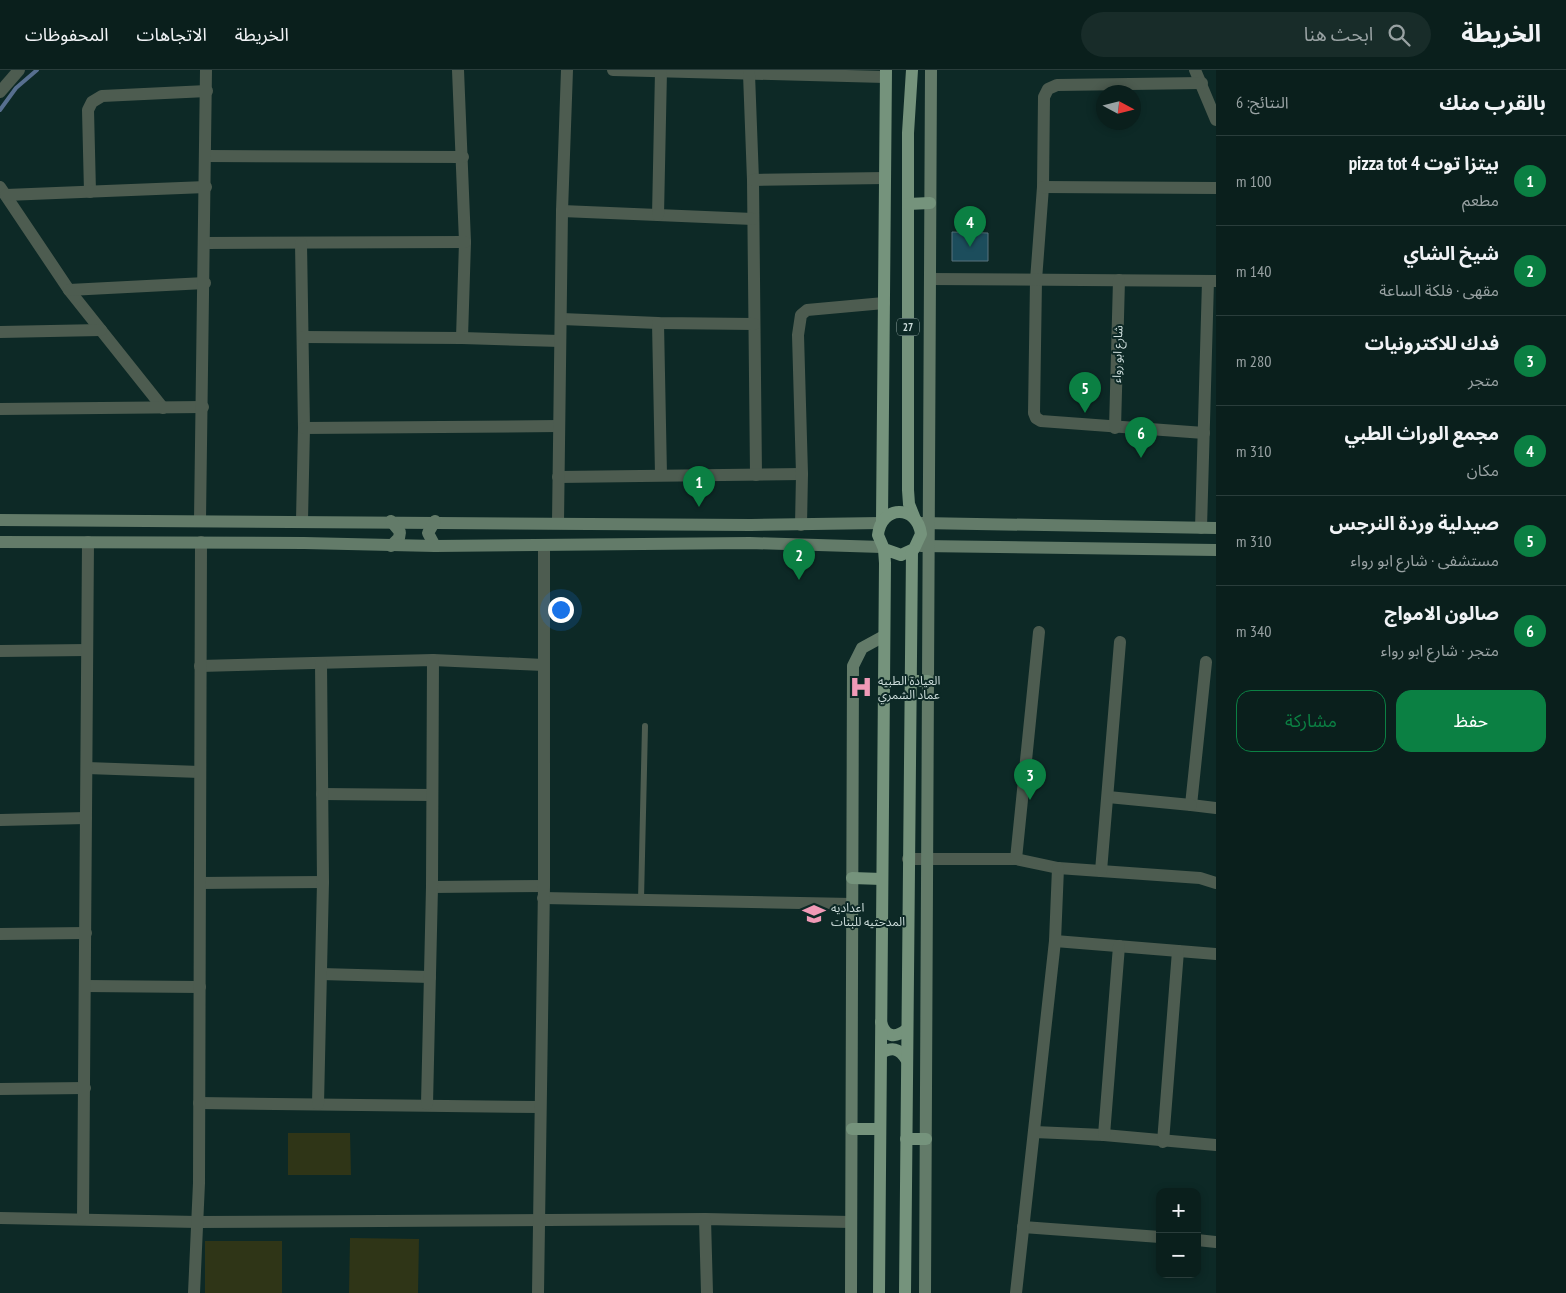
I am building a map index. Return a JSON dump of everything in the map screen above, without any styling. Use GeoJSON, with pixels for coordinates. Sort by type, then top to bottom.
{"type":"FeatureCollection","features":[{"type":"Feature","properties":{"kind":"main road","name":"27"},"geometry":{"type":"LineString","coordinates":[[904,1293],[909,681],[913,550],[920,539],[920,522],[909,504],[908,490],[908,133],[912,70]]}},
{"type":"Feature","properties":{"kind":"main road","name":"27"},"geometry":{"type":"LineString","coordinates":[[879,1293],[884,636],[883,548],[878,535],[882,522],[885,74]]}},
{"type":"Feature","properties":{"kind":"main road"},"geometry":{"type":"LineString","coordinates":[[908,204],[930,203]]}},
{"type":"Feature","properties":{"kind":"main road"},"geometry":{"type":"LineString","coordinates":[[882,522],[887,516],[898,512],[910,515],[920,522]]}},
{"type":"Feature","properties":{"kind":"main road"},"geometry":{"type":"LineString","coordinates":[[883,548],[895,554],[913,550]]}},
{"type":"Feature","properties":{"kind":"main road"},"geometry":{"type":"LineString","coordinates":[[909,681],[928,681]]}},
{"type":"Feature","properties":{"kind":"main road"},"geometry":{"type":"LineString","coordinates":[[852,878],[882,880]]}},
{"type":"Feature","properties":{"kind":"main road"},"geometry":{"type":"LineString","coordinates":[[881,1022],[886,1033],[890,1036],[896,1036],[907,1029]]}},
{"type":"Feature","properties":{"kind":"main road"},"geometry":{"type":"LineString","coordinates":[[881,1053],[893,1048],[899,1050],[906,1059]]}},
{"type":"Feature","properties":{"kind":"main road"},"geometry":{"type":"LineString","coordinates":[[852,1129],[880,1129]]}},
{"type":"Feature","properties":{"kind":"main road"},"geometry":{"type":"LineString","coordinates":[[906,1139],[926,1139]]}},
{"type":"Feature","properties":{"kind":"street"},"geometry":{"type":"LineString","coordinates":[[0,92],[19,70]]}},
{"type":"Feature","properties":{"kind":"street"},"geometry":{"type":"LineString","coordinates":[[200,520],[206,243],[206,70]]}},
{"type":"Feature","properties":{"kind":"street"},"geometry":{"type":"LineString","coordinates":[[458,70],[465,242],[462,338]]}},
{"type":"Feature","properties":{"kind":"street"},"geometry":{"type":"LineString","coordinates":[[558,522],[562,211],[567,70]]}},
{"type":"Feature","properties":{"kind":"street"},"geometry":{"type":"LineString","coordinates":[[613,70],[749,74],[885,74]]}},
{"type":"Feature","properties":{"kind":"street"},"geometry":{"type":"LineString","coordinates":[[925,1293],[928,545],[920,522],[930,279],[930,70]]}},
{"type":"Feature","properties":{"kind":"street"},"geometry":{"type":"LineString","coordinates":[[1195,70],[1216,120]]}},
{"type":"Feature","properties":{"kind":"street"},"geometry":{"type":"LineString","coordinates":[[658,215],[661,71]]}},
{"type":"Feature","properties":{"kind":"street"},"geometry":{"type":"LineString","coordinates":[[749,74],[754,219],[756,475]]}},
{"type":"Feature","properties":{"kind":"street"},"geometry":{"type":"LineString","coordinates":[[1202,83],[1057,85],[1048,89],[1044,97],[1043,187],[1036,280],[1034,413],[1036,418],[1041,421],[1115,428],[1204,433]]}},
{"type":"Feature","properties":{"kind":"street"},"geometry":{"type":"LineString","coordinates":[[90,192],[88,110],[92,102],[102,96],[207,92]]}},
{"type":"Feature","properties":{"kind":"street"},"geometry":{"type":"LineString","coordinates":[[206,156],[463,157]]}},
{"type":"Feature","properties":{"kind":"street"},"geometry":{"type":"LineString","coordinates":[[753,180],[885,178]]}},
{"type":"Feature","properties":{"kind":"street"},"geometry":{"type":"LineString","coordinates":[[3,191],[90,192],[206,187]]}},
{"type":"Feature","properties":{"kind":"street"},"geometry":{"type":"LineString","coordinates":[[1043,187],[1216,188]]}},
{"type":"Feature","properties":{"kind":"street"},"geometry":{"type":"LineString","coordinates":[[3,191],[69,290],[163,408]]}},
{"type":"Feature","properties":{"kind":"street"},"geometry":{"type":"LineString","coordinates":[[562,211],[754,219]]}},
{"type":"Feature","properties":{"kind":"street"},"geometry":{"type":"LineString","coordinates":[[206,243],[465,242]]}},
{"type":"Feature","properties":{"kind":"street"},"geometry":{"type":"LineString","coordinates":[[301,243],[304,428],[302,520]]}},
{"type":"Feature","properties":{"kind":"street"},"geometry":{"type":"LineString","coordinates":[[930,279],[1212,281],[1211,385],[1204,433],[1201,528]]}},
{"type":"Feature","properties":{"kind":"street","name":"شارع ابو رواء"},"geometry":{"type":"LineString","coordinates":[[1115,428],[1120,280]]}},
{"type":"Feature","properties":{"kind":"street"},"geometry":{"type":"LineString","coordinates":[[69,290],[205,283]]}},
{"type":"Feature","properties":{"kind":"street"},"geometry":{"type":"LineString","coordinates":[[801,524],[802,474],[798,335],[800,315],[807,310],[884,303]]}},
{"type":"Feature","properties":{"kind":"street"},"geometry":{"type":"LineString","coordinates":[[562,319],[754,324]]}},
{"type":"Feature","properties":{"kind":"street"},"geometry":{"type":"LineString","coordinates":[[658,323],[660,475]]}},
{"type":"Feature","properties":{"kind":"street"},"geometry":{"type":"LineString","coordinates":[[0,332],[101,330]]}},
{"type":"Feature","properties":{"kind":"street"},"geometry":{"type":"LineString","coordinates":[[303,337],[560,341]]}},
{"type":"Feature","properties":{"kind":"street"},"geometry":{"type":"LineString","coordinates":[[0,409],[203,407]]}},
{"type":"Feature","properties":{"kind":"street"},"geometry":{"type":"LineString","coordinates":[[304,428],[559,426]]}},
{"type":"Feature","properties":{"kind":"street"},"geometry":{"type":"LineString","coordinates":[[558,477],[802,474]]}},
{"type":"Feature","properties":{"kind":"street"},"geometry":{"type":"LineString","coordinates":[[0,520],[302,520],[751,525],[882,522]]}},
{"type":"Feature","properties":{"kind":"street"},"geometry":{"type":"LineString","coordinates":[[391,521],[400,532],[399,538],[392,546]]}},
{"type":"Feature","properties":{"kind":"street"},"geometry":{"type":"LineString","coordinates":[[435,521],[428,533],[436,546]]}},
{"type":"Feature","properties":{"kind":"street"},"geometry":{"type":"LineString","coordinates":[[920,522],[1216,528]]}},
{"type":"Feature","properties":{"kind":"street"},"geometry":{"type":"LineString","coordinates":[[750,544],[751,525]]}},
{"type":"Feature","properties":{"kind":"street"},"geometry":{"type":"LineString","coordinates":[[0,542],[201,542],[392,546],[750,544],[883,548]]}},
{"type":"Feature","properties":{"kind":"street"},"geometry":{"type":"LineString","coordinates":[[83,1219],[86,1088],[88,542]]}},
{"type":"Feature","properties":{"kind":"street"},"geometry":{"type":"LineString","coordinates":[[194,1293],[199,1103],[201,542]]}},
{"type":"Feature","properties":{"kind":"street"},"geometry":{"type":"LineString","coordinates":[[538,1293],[539,1106],[544,892],[544,545]]}},
{"type":"Feature","properties":{"kind":"street"},"geometry":{"type":"LineString","coordinates":[[913,550],[928,545],[1216,550]]}},
{"type":"Feature","properties":{"kind":"street"},"geometry":{"type":"LineString","coordinates":[[1016,859],[1039,632]]}},
{"type":"Feature","properties":{"kind":"street"},"geometry":{"type":"LineString","coordinates":[[851,1293],[853,666],[862,648],[884,636]]}},
{"type":"Feature","properties":{"kind":"street"},"geometry":{"type":"LineString","coordinates":[[1101,871],[1120,642]]}},
{"type":"Feature","properties":{"kind":"street"},"geometry":{"type":"LineString","coordinates":[[0,651],[87,650]]}},
{"type":"Feature","properties":{"kind":"street"},"geometry":{"type":"LineString","coordinates":[[200,666],[433,660],[544,664]]}},
{"type":"Feature","properties":{"kind":"street"},"geometry":{"type":"LineString","coordinates":[[427,1104],[432,887],[433,660]]}},
{"type":"Feature","properties":{"kind":"street"},"geometry":{"type":"LineString","coordinates":[[1191,805],[1206,662]]}},
{"type":"Feature","properties":{"kind":"street"},"geometry":{"type":"LineString","coordinates":[[318,1104],[323,882],[322,663]]}},
{"type":"Feature","properties":{"kind":"street"},"geometry":{"type":"LineString","coordinates":[[87,768],[200,772]]}},
{"type":"Feature","properties":{"kind":"street"},"geometry":{"type":"LineString","coordinates":[[322,794],[432,795]]}},
{"type":"Feature","properties":{"kind":"street"},"geometry":{"type":"LineString","coordinates":[[1108,798],[1216,808]]}},
{"type":"Feature","properties":{"kind":"street"},"geometry":{"type":"LineString","coordinates":[[0,820],[86,818]]}},
{"type":"Feature","properties":{"kind":"street"},"geometry":{"type":"LineString","coordinates":[[908,859],[1016,859],[1058,868],[1200,878],[1216,883]]}},
{"type":"Feature","properties":{"kind":"street"},"geometry":{"type":"LineString","coordinates":[[1016,1293],[1055,941],[1058,868]]}},
{"type":"Feature","properties":{"kind":"street"},"geometry":{"type":"LineString","coordinates":[[201,884],[323,882]]}},
{"type":"Feature","properties":{"kind":"street"},"geometry":{"type":"LineString","coordinates":[[432,887],[544,892],[641,900],[852,904]]}},
{"type":"Feature","properties":{"kind":"street"},"geometry":{"type":"LineString","coordinates":[[0,934],[86,933]]}},
{"type":"Feature","properties":{"kind":"street"},"geometry":{"type":"LineString","coordinates":[[1055,941],[1216,954]]}},
{"type":"Feature","properties":{"kind":"street"},"geometry":{"type":"LineString","coordinates":[[1104,1135],[1119,946]]}},
{"type":"Feature","properties":{"kind":"street"},"geometry":{"type":"LineString","coordinates":[[1164,1142],[1178,951]]}},
{"type":"Feature","properties":{"kind":"street"},"geometry":{"type":"LineString","coordinates":[[321,974],[430,977]]}},
{"type":"Feature","properties":{"kind":"street"},"geometry":{"type":"LineString","coordinates":[[86,986],[200,987]]}},
{"type":"Feature","properties":{"kind":"street"},"geometry":{"type":"LineString","coordinates":[[0,1089],[86,1088]]}},
{"type":"Feature","properties":{"kind":"street"},"geometry":{"type":"LineString","coordinates":[[199,1103],[539,1106]]}},
{"type":"Feature","properties":{"kind":"street"},"geometry":{"type":"LineString","coordinates":[[1034,1132],[1104,1135],[1164,1142],[1216,1145]]}},
{"type":"Feature","properties":{"kind":"street"},"geometry":{"type":"LineString","coordinates":[[0,1218],[197,1222],[705,1219],[851,1222]]}},
{"type":"Feature","properties":{"kind":"street"},"geometry":{"type":"LineString","coordinates":[[705,1219],[707,1293]]}},
{"type":"Feature","properties":{"kind":"street"},"geometry":{"type":"LineString","coordinates":[[1023,1227],[1156,1237]]}},
{"type":"Feature","properties":{"kind":"street"},"geometry":{"type":"LineString","coordinates":[[1201,1240],[1216,1242]]}},
{"type":"Feature","properties":{"kind":"lane"},"geometry":{"type":"LineString","coordinates":[[641,900],[645,726]]}},
{"type":"Feature","properties":{"kind":"green space"},"geometry":{"type":"Polygon","coordinates":[[[288,1133],[350,1133],[351,1175],[288,1175],[288,1133]]]}},
{"type":"Feature","properties":{"kind":"green space"},"geometry":{"type":"Polygon","coordinates":[[[350,1238],[419,1239],[418,1293],[349,1293],[350,1238]]]}},
{"type":"Feature","properties":{"kind":"green space"},"geometry":{"type":"Polygon","coordinates":[[[205,1241],[282,1241],[282,1293],[205,1293],[205,1241]]]}},
{"type":"Feature","properties":{"kind":"building"},"geometry":{"type":"Polygon","coordinates":[[[952,232],[988,233],[988,261],[952,261],[952,232]]]}},
{"type":"Feature","properties":{"kind":"waterway"},"geometry":{"type":"LineString","coordinates":[[0,110],[16,88],[37,70]]}},
{"type":"Feature","properties":{"kind":"place","name":"مجمع الوراث الطبي"},"geometry":{"type":"Point","coordinates":[970,247]}},
{"type":"Feature","properties":{"kind":"place","name":"صيدلية وردة النرجس"},"geometry":{"type":"Point","coordinates":[1085,413]}},
{"type":"Feature","properties":{"kind":"place","name":"صالون الامواج"},"geometry":{"type":"Point","coordinates":[1141,458]}},
{"type":"Feature","properties":{"kind":"place","name":"بيتزا توت 4 pizza tot"},"geometry":{"type":"Point","coordinates":[699,507]}},
{"type":"Feature","properties":{"kind":"place","name":"شيخ الشاي"},"geometry":{"type":"Point","coordinates":[799,580]}},
{"type":"Feature","properties":{"kind":"place","name":"العيادة الطبيه عماد الشمري"},"geometry":{"type":"Point","coordinates":[861,687]}},
{"type":"Feature","properties":{"kind":"place","name":"فدك للاكترونيات"},"geometry":{"type":"Point","coordinates":[1030,800]}},
{"type":"Feature","properties":{"kind":"place","name":"اعداديه المدحتيه للبنات"},"geometry":{"type":"Point","coordinates":[814,914]}}]}
